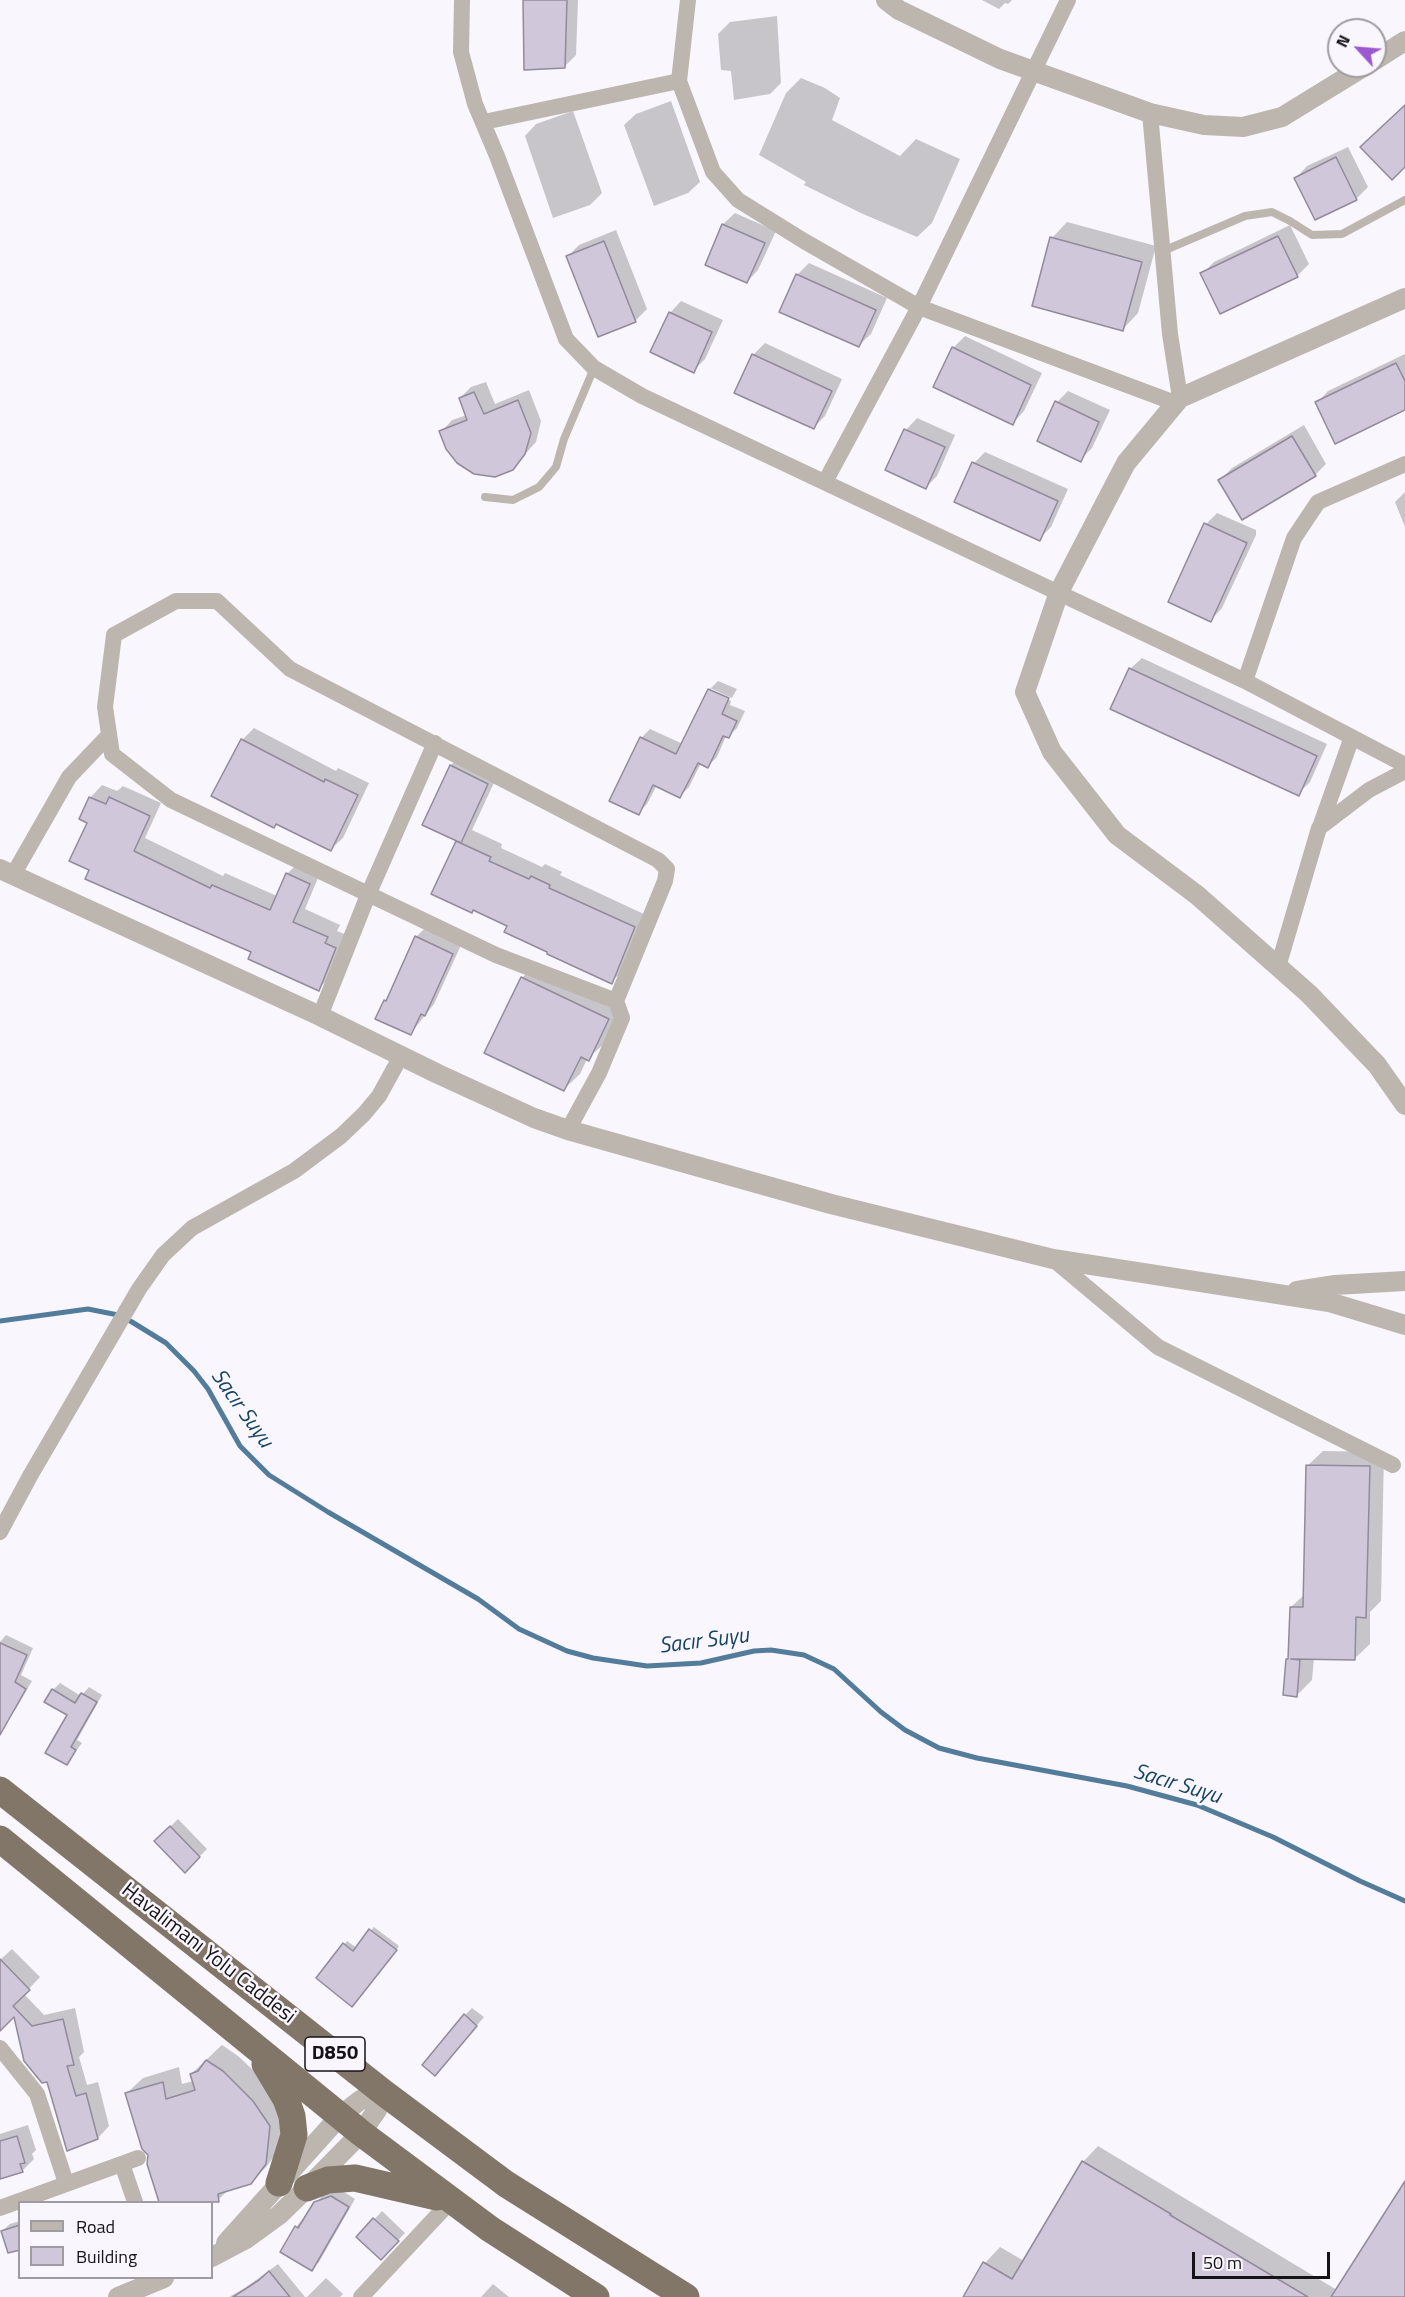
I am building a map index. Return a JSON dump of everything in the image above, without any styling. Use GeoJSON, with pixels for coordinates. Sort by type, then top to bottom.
{"type":"FeatureCollection","features":[{"type":"Feature","properties":{"kind":"highway","name":"Havalimanı Yolu Caddesi"},"geometry":{"type":"LineString","coordinates":[[0,1790],[382,2091],[506,2184],[686,2297]]}},
{"type":"Feature","properties":{"kind":"highway","name":"Havalimanı Yolu Caddesi"},"geometry":{"type":"LineString","coordinates":[[0,1839],[361,2133],[490,2229],[596,2297]]}},
{"type":"Feature","properties":{"kind":"highway"},"geometry":{"type":"LineString","coordinates":[[257,2050],[286,2099],[292,2116],[294,2135],[279,2183]]}},
{"type":"Feature","properties":{"kind":"highway"},"geometry":{"type":"LineString","coordinates":[[307,2188],[328,2180],[354,2178],[451,2201]]}},
{"type":"Feature","properties":{"kind":"street"},"geometry":{"type":"LineString","coordinates":[[462,0],[461,52],[475,105],[484,122],[566,339],[594,368],[642,396],[1245,681],[1405,765]]}},
{"type":"Feature","properties":{"kind":"street"},"geometry":{"type":"LineString","coordinates":[[688,0],[680,81],[713,172],[738,200],[919,307],[1177,400]]}},
{"type":"Feature","properties":{"kind":"street"},"geometry":{"type":"LineString","coordinates":[[886,0],[898,10],[1000,58],[1150,113],[1204,125],[1243,127],[1282,117],[1345,78]]}},
{"type":"Feature","properties":{"kind":"street"},"geometry":{"type":"LineString","coordinates":[[825,482],[919,307],[1068,0]]}},
{"type":"Feature","properties":{"kind":"street"},"geometry":{"type":"LineString","coordinates":[[1387,52],[1405,41]]}},
{"type":"Feature","properties":{"kind":"street"},"geometry":{"type":"LineString","coordinates":[[484,122],[680,81]]}},
{"type":"Feature","properties":{"kind":"street"},"geometry":{"type":"LineString","coordinates":[[1150,113],[1177,400]]}},
{"type":"Feature","properties":{"kind":"street"},"geometry":{"type":"LineString","coordinates":[[1405,298],[1177,400],[1126,463],[1059,592],[1025,692],[1052,752],[1117,835],[1197,895],[1309,994],[1377,1065],[1405,1105]]}},
{"type":"Feature","properties":{"kind":"street"},"geometry":{"type":"LineString","coordinates":[[1245,681],[1294,538],[1318,502],[1405,464]]}},
{"type":"Feature","properties":{"kind":"street"},"geometry":{"type":"LineString","coordinates":[[568,1130],[599,1073],[622,1018],[616,1001],[665,881],[667,869],[658,860],[290,669],[217,601],[176,601],[114,635],[105,707],[112,754],[171,800],[495,955],[616,1001]]}},
{"type":"Feature","properties":{"kind":"street"},"geometry":{"type":"LineString","coordinates":[[109,735],[69,777],[6,872],[320,1016],[534,1118],[568,1130],[831,1204],[1053,1259],[1329,1302],[1405,1325]]}},
{"type":"Feature","properties":{"kind":"street"},"geometry":{"type":"LineString","coordinates":[[1278,967],[1319,828],[1352,737]]}},
{"type":"Feature","properties":{"kind":"street"},"geometry":{"type":"LineString","coordinates":[[320,1016],[369,895],[435,743]]}},
{"type":"Feature","properties":{"kind":"street"},"geometry":{"type":"LineString","coordinates":[[1319,828],[1369,790],[1405,771]]}},
{"type":"Feature","properties":{"kind":"street"},"geometry":{"type":"LineString","coordinates":[[0,1532],[139,1289],[163,1255],[192,1228],[294,1172],[353,1125],[379,1096],[401,1056]]}},
{"type":"Feature","properties":{"kind":"street"},"geometry":{"type":"LineString","coordinates":[[1053,1259],[1158,1347],[1393,1465]]}},
{"type":"Feature","properties":{"kind":"street"},"geometry":{"type":"LineString","coordinates":[[1281,1294],[1335,1285],[1405,1281]]}},
{"type":"Feature","properties":{"kind":"street"},"geometry":{"type":"LineString","coordinates":[[0,2048],[37,2094],[66,2183]]}},
{"type":"Feature","properties":{"kind":"street"},"geometry":{"type":"LineString","coordinates":[[214,2255],[340,2116],[359,2101],[382,2091]]}},
{"type":"Feature","properties":{"kind":"street"},"geometry":{"type":"LineString","coordinates":[[214,2255],[246,2239],[279,2215],[307,2188],[361,2133],[377,2110],[382,2091]]}},
{"type":"Feature","properties":{"kind":"street"},"geometry":{"type":"LineString","coordinates":[[18,2201],[138,2158]]}},
{"type":"Feature","properties":{"kind":"street"},"geometry":{"type":"LineString","coordinates":[[122,2164],[135,2201]]}},
{"type":"Feature","properties":{"kind":"street"},"geometry":{"type":"LineString","coordinates":[[0,2208],[18,2201]]}},
{"type":"Feature","properties":{"kind":"street"},"geometry":{"type":"LineString","coordinates":[[361,2297],[451,2201]]}},
{"type":"Feature","properties":{"kind":"street"},"geometry":{"type":"LineString","coordinates":[[118,2297],[158,2279]]}},
{"type":"Feature","properties":{"kind":"lane"},"geometry":{"type":"LineString","coordinates":[[1162,251],[1245,216],[1272,212],[1290,220],[1312,235],[1342,234],[1405,200]]}},
{"type":"Feature","properties":{"kind":"lane"},"geometry":{"type":"LineString","coordinates":[[485,497],[513,500],[539,487],[556,467],[564,439],[594,368]]}},
{"type":"Feature","properties":{"kind":"building"},"geometry":{"type":"Polygon","coordinates":[[[523,0],[567,0],[565,68],[524,70],[523,0]]]}},
{"type":"Feature","properties":{"kind":"building"},"geometry":{"type":"Polygon","coordinates":[[[1405,105],[1405,167],[1392,180],[1360,147],[1405,105]]]}},
{"type":"Feature","properties":{"kind":"building"},"geometry":{"type":"Polygon","coordinates":[[[1336,157],[1357,200],[1315,220],[1294,178],[1336,157]]]}},
{"type":"Feature","properties":{"kind":"building"},"geometry":{"type":"Polygon","coordinates":[[[722,224],[765,243],[747,283],[705,265],[722,224]]]}},
{"type":"Feature","properties":{"kind":"building"},"geometry":{"type":"Polygon","coordinates":[[[1278,236],[1298,277],[1220,314],[1200,273],[1278,236]]]}},
{"type":"Feature","properties":{"kind":"building"},"geometry":{"type":"Polygon","coordinates":[[[1050,237],[1142,262],[1123,331],[1032,306],[1050,237]]]}},
{"type":"Feature","properties":{"kind":"building"},"geometry":{"type":"Polygon","coordinates":[[[604,241],[636,322],[598,337],[566,256],[604,241]]]}},
{"type":"Feature","properties":{"kind":"building"},"geometry":{"type":"Polygon","coordinates":[[[796,274],[876,310],[859,347],[779,312],[796,274]]]}},
{"type":"Feature","properties":{"kind":"building"},"geometry":{"type":"Polygon","coordinates":[[[669,312],[712,332],[694,373],[650,352],[669,312]]]}},
{"type":"Feature","properties":{"kind":"building"},"geometry":{"type":"Polygon","coordinates":[[[952,347],[1031,385],[1013,425],[933,387],[952,347]]]}},
{"type":"Feature","properties":{"kind":"building"},"geometry":{"type":"Polygon","coordinates":[[[752,354],[832,391],[814,429],[734,393],[752,354]]]}},
{"type":"Feature","properties":{"kind":"building"},"geometry":{"type":"Polygon","coordinates":[[[1396,363],[1405,381],[1405,410],[1335,444],[1315,402],[1396,363]]]}},
{"type":"Feature","properties":{"kind":"building"},"geometry":{"type":"Polygon","coordinates":[[[474,392],[484,414],[518,400],[531,433],[525,454],[513,470],[495,477],[474,474],[457,463],[446,449],[439,431],[467,420],[459,398],[474,392]]]}},
{"type":"Feature","properties":{"kind":"building"},"geometry":{"type":"Polygon","coordinates":[[[1055,401],[1099,422],[1081,462],[1037,441],[1055,401]]]}},
{"type":"Feature","properties":{"kind":"building"},"geometry":{"type":"Polygon","coordinates":[[[904,429],[945,447],[926,489],[885,470],[904,429]]]}},
{"type":"Feature","properties":{"kind":"building"},"geometry":{"type":"Polygon","coordinates":[[[1292,436],[1316,476],[1242,520],[1218,480],[1292,436]]]}},
{"type":"Feature","properties":{"kind":"building"},"geometry":{"type":"Polygon","coordinates":[[[972,462],[1058,501],[1040,541],[954,502],[972,462]]]}},
{"type":"Feature","properties":{"kind":"building"},"geometry":{"type":"Polygon","coordinates":[[[1204,523],[1247,543],[1211,622],[1168,602],[1204,523]]]}},
{"type":"Feature","properties":{"kind":"building"},"geometry":{"type":"Polygon","coordinates":[[[1129,668],[1317,756],[1299,796],[1110,709],[1129,668]]]}},
{"type":"Feature","properties":{"kind":"building"},"geometry":{"type":"Polygon","coordinates":[[[708,689],[729,698],[722,714],[737,721],[729,738],[723,736],[708,768],[698,763],[680,798],[653,785],[639,815],[609,801],[640,737],[676,754],[708,689]]]}},
{"type":"Feature","properties":{"kind":"building"},"geometry":{"type":"Polygon","coordinates":[[[241,739],[324,782],[325,779],[358,795],[331,851],[276,824],[274,828],[211,796],[241,739]]]}},
{"type":"Feature","properties":{"kind":"building"},"geometry":{"type":"Polygon","coordinates":[[[450,765],[488,784],[461,843],[422,825],[450,765]]]}},
{"type":"Feature","properties":{"kind":"building"},"geometry":{"type":"Polygon","coordinates":[[[89,797],[106,804],[109,797],[150,816],[134,851],[210,888],[212,885],[270,910],[286,873],[310,884],[293,922],[328,937],[325,943],[336,948],[319,991],[248,959],[251,952],[85,879],[89,870],[69,861],[87,823],[79,819],[89,797]]]}},
{"type":"Feature","properties":{"kind":"building"},"geometry":{"type":"Polygon","coordinates":[[[456,841],[491,857],[489,861],[529,879],[531,876],[550,885],[549,888],[635,927],[612,984],[504,932],[507,926],[431,894],[456,841]]]}},
{"type":"Feature","properties":{"kind":"building"},"geometry":{"type":"Polygon","coordinates":[[[415,936],[453,954],[425,1016],[421,1014],[411,1035],[375,1019],[384,1000],[386,1001],[415,936]]]}},
{"type":"Feature","properties":{"kind":"building"},"geometry":{"type":"Polygon","coordinates":[[[521,977],[609,1019],[589,1061],[581,1057],[564,1091],[484,1053],[521,977]]]}},
{"type":"Feature","properties":{"kind":"building"},"geometry":{"type":"Polygon","coordinates":[[[1306,1465],[1370,1466],[1366,1618],[1356,1617],[1355,1660],[1291,1659],[1300,1660],[1297,1697],[1283,1695],[1286,1659],[1288,1659],[1290,1607],[1303,1607],[1306,1465]]]}},
{"type":"Feature","properties":{"kind":"building"},"geometry":{"type":"Polygon","coordinates":[[[0,1643],[27,1655],[15,1682],[26,1689],[0,1735],[0,1643]]]}},
{"type":"Feature","properties":{"kind":"building"},"geometry":{"type":"Polygon","coordinates":[[[52,1689],[75,1703],[81,1693],[97,1702],[71,1747],[76,1750],[67,1765],[45,1753],[67,1715],[44,1702],[52,1689]]]}},
{"type":"Feature","properties":{"kind":"building"},"geometry":{"type":"Polygon","coordinates":[[[170,1826],[200,1857],[185,1873],[154,1841],[170,1826]]]}},
{"type":"Feature","properties":{"kind":"building"},"geometry":{"type":"Polygon","coordinates":[[[369,1929],[397,1950],[352,2007],[316,1978],[343,1943],[353,1951],[369,1929]]]}},
{"type":"Feature","properties":{"kind":"building"},"geometry":{"type":"Polygon","coordinates":[[[0,1959],[30,1990],[13,2006],[32,2026],[63,2019],[74,2065],[67,2066],[76,2096],[86,2093],[98,2139],[67,2151],[47,2082],[42,2083],[24,2061],[14,2017],[0,2031],[0,1959]]]}},
{"type":"Feature","properties":{"kind":"building"},"geometry":{"type":"Polygon","coordinates":[[[464,2014],[477,2026],[435,2076],[422,2065],[464,2014]]]}},
{"type":"Feature","properties":{"kind":"building"},"geometry":{"type":"Polygon","coordinates":[[[206,2060],[223,2071],[253,2101],[270,2126],[266,2164],[251,2184],[218,2194],[219,2202],[159,2201],[147,2164],[148,2155],[142,2149],[125,2093],[163,2082],[166,2099],[195,2090],[190,2074],[198,2071],[206,2060]]]}},
{"type":"Feature","properties":{"kind":"building"},"geometry":{"type":"Polygon","coordinates":[[[17,2136],[25,2163],[20,2164],[23,2172],[0,2179],[0,2141],[17,2136]]]}},
{"type":"Feature","properties":{"kind":"building"},"geometry":{"type":"Polygon","coordinates":[[[1082,2161],[1308,2297],[963,2297],[983,2262],[1012,2279],[1082,2161]]]}},
{"type":"Feature","properties":{"kind":"building"},"geometry":{"type":"Polygon","coordinates":[[[1405,2181],[1405,2297],[1331,2297],[1405,2181]]]}},
{"type":"Feature","properties":{"kind":"building"},"geometry":{"type":"Polygon","coordinates":[[[331,2196],[349,2207],[312,2271],[280,2252],[295,2226],[298,2228],[314,2202],[331,2196]]]}},
{"type":"Feature","properties":{"kind":"building"},"geometry":{"type":"Polygon","coordinates":[[[373,2218],[399,2241],[381,2260],[356,2237],[373,2218]]]}},
{"type":"Feature","properties":{"kind":"building"},"geometry":{"type":"Polygon","coordinates":[[[18,2226],[18,2250],[8,2253],[1,2231],[18,2226]]]}},
{"type":"Feature","properties":{"kind":"building"},"geometry":{"type":"Polygon","coordinates":[[[269,2271],[290,2297],[233,2297],[259,2280],[269,2271]]]}},
{"type":"Feature","properties":{"kind":"waterway","name":"Sacır Suyu"},"geometry":{"type":"LineString","coordinates":[[0,1321],[88,1309],[118,1315],[132,1322],[166,1343],[194,1371],[208,1389],[240,1446],[269,1475],[478,1599],[519,1629],[567,1651],[593,1658],[647,1666],[701,1663],[754,1651],[771,1650],[804,1655],[834,1669],[881,1712],[905,1730],[939,1748],[977,1758],[1127,1786],[1197,1805],[1273,1837],[1405,1901]]}}]}
